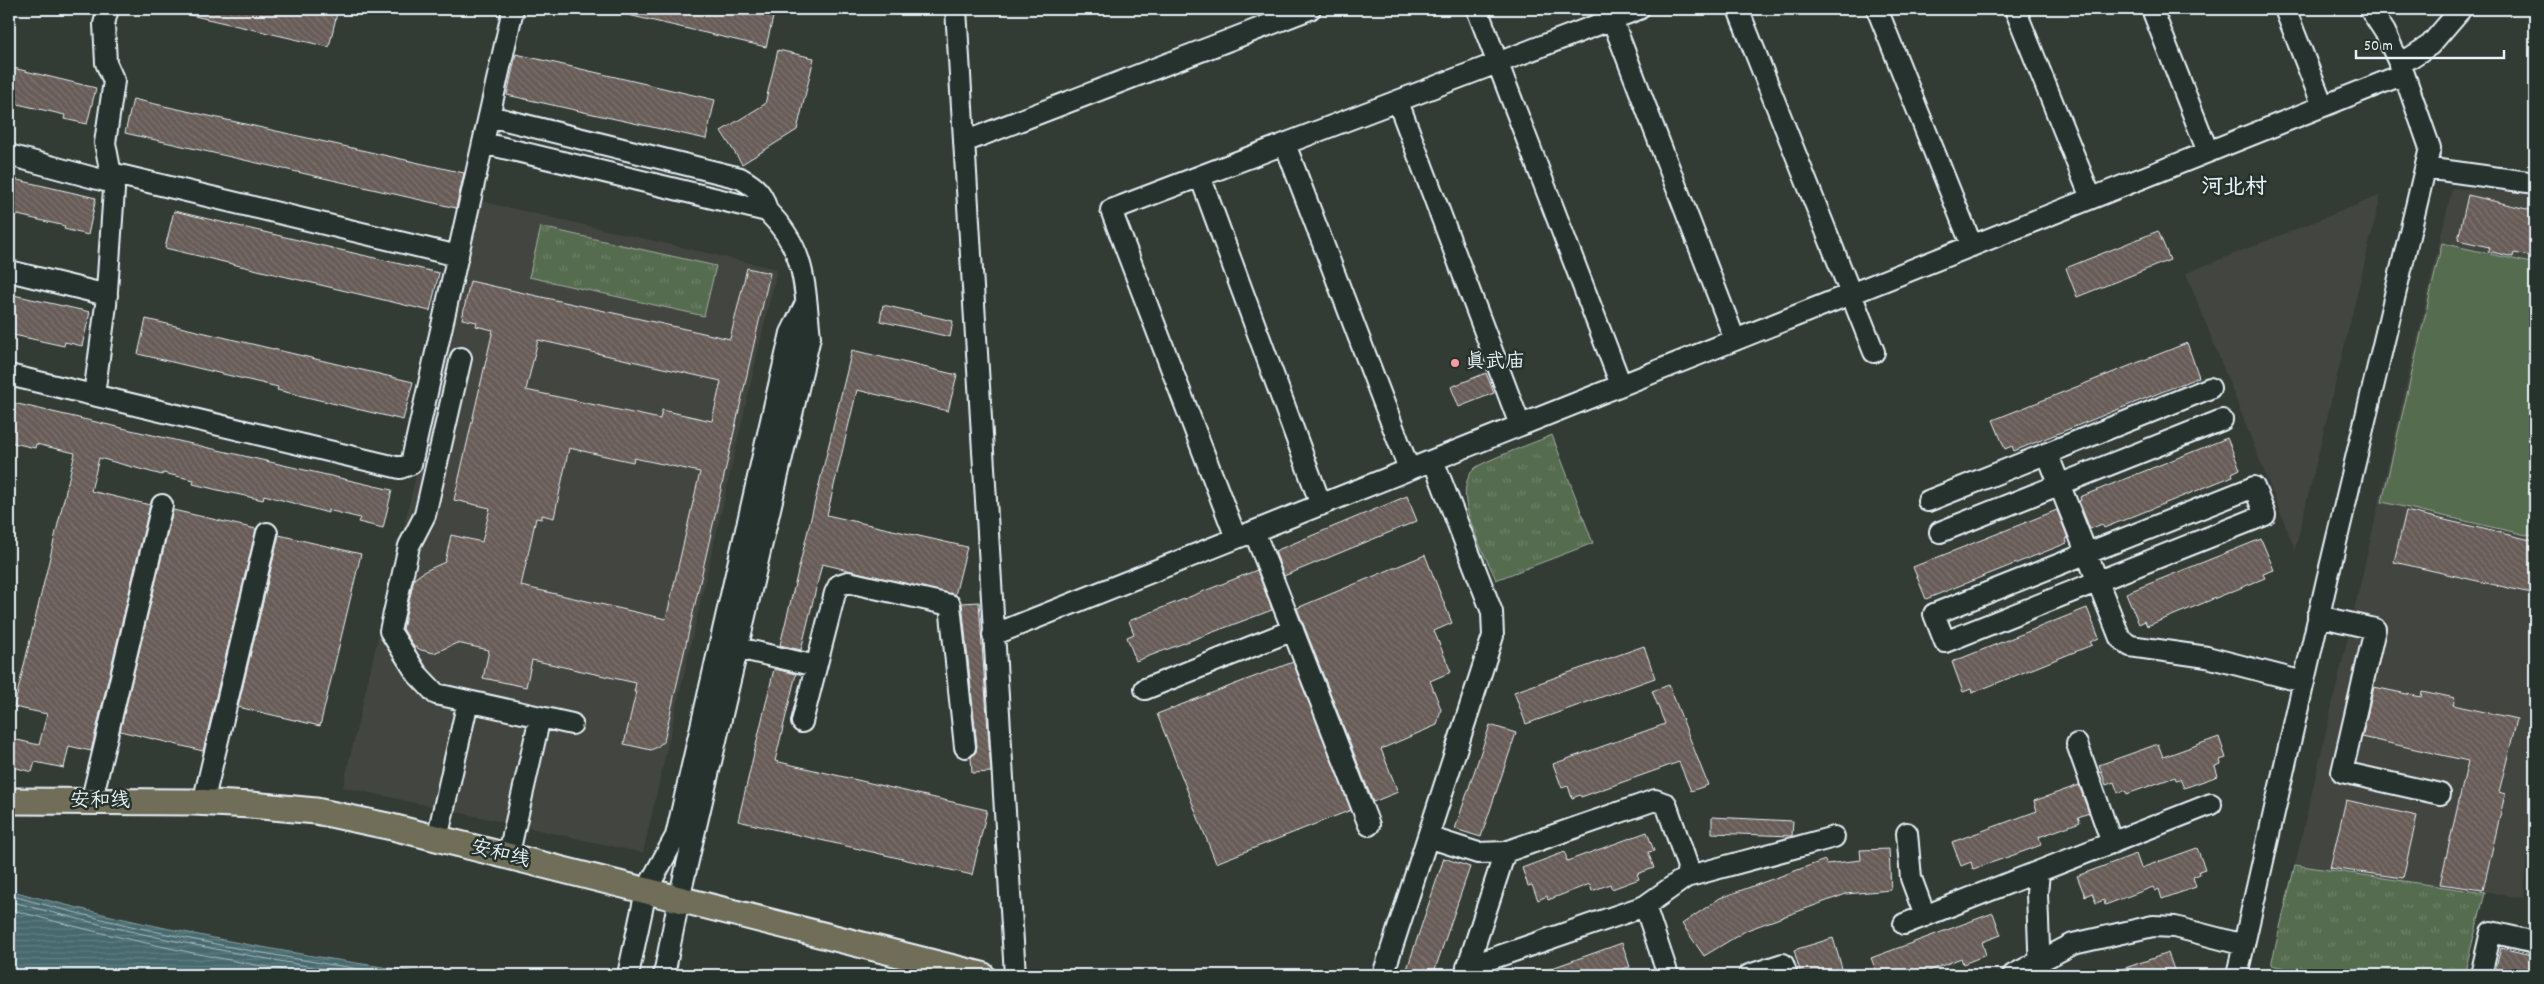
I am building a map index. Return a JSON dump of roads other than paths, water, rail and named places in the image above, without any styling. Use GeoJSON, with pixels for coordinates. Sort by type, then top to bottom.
{"type":"FeatureCollection","features":[{"type":"Feature","properties":{"kind":"main road","name":"安和线"},"geometry":{"type":"LineString","coordinates":[[9,801],[203,803],[316,811],[437,839],[982,975]]}},
{"type":"Feature","properties":{"kind":"street"},"geometry":{"type":"LineString","coordinates":[[94,395],[107,295],[112,178],[105,143],[114,81],[106,63],[104,24],[108,9]]}},
{"type":"Feature","properties":{"kind":"street"},"geometry":{"type":"LineString","coordinates":[[9,375],[400,468],[411,464],[513,9]]}},
{"type":"Feature","properties":{"kind":"street"},"geometry":{"type":"LineString","coordinates":[[956,9],[1015,975]]}},
{"type":"Feature","properties":{"kind":"street"},"geometry":{"type":"LineString","coordinates":[[964,142],[1310,9]]}},
{"type":"Feature","properties":{"kind":"street"},"geometry":{"type":"LineString","coordinates":[[1477,9],[1621,385]]}},
{"type":"Feature","properties":{"kind":"street"},"geometry":{"type":"LineString","coordinates":[[1369,825],[1293,630],[1245,534],[1111,210],[1639,9]]}},
{"type":"Feature","properties":{"kind":"street"},"geometry":{"type":"LineString","coordinates":[[1738,9],[1874,352]]}},
{"type":"Feature","properties":{"kind":"street"},"geometry":{"type":"LineString","coordinates":[[1877,9],[1972,246]]}},
{"type":"Feature","properties":{"kind":"street"},"geometry":{"type":"LineString","coordinates":[[2015,9],[2092,198]]}},
{"type":"Feature","properties":{"kind":"street"},"geometry":{"type":"LineString","coordinates":[[2152,9],[2208,152]]}},
{"type":"Feature","properties":{"kind":"street"},"geometry":{"type":"LineString","coordinates":[[2285,9],[2323,106]]}},
{"type":"Feature","properties":{"kind":"street"},"geometry":{"type":"LineString","coordinates":[[2237,975],[2318,616],[2430,148],[2402,69],[2385,32],[2370,9]]}},
{"type":"Feature","properties":{"kind":"street"},"geometry":{"type":"LineString","coordinates":[[993,634],[2323,106],[2402,69],[2430,45],[2462,9]]}},
{"type":"Feature","properties":{"kind":"street"},"geometry":{"type":"LineString","coordinates":[[1612,19],[1735,340]]}},
{"type":"Feature","properties":{"kind":"street"},"geometry":{"type":"LineString","coordinates":[[1398,102],[1520,425]]}},
{"type":"Feature","properties":{"kind":"street"},"geometry":{"type":"LineString","coordinates":[[489,116],[740,178],[754,186],[764,196],[767,211]]}},
{"type":"Feature","properties":{"kind":"street"},"geometry":{"type":"LineString","coordinates":[[483,142],[767,211],[783,227],[796,250],[804,275],[810,337],[664,975]]}},
{"type":"Feature","properties":{"kind":"street"},"geometry":{"type":"LineString","coordinates":[[1285,144],[1409,470]]}},
{"type":"Feature","properties":{"kind":"street"},"geometry":{"type":"LineString","coordinates":[[9,155],[458,256]]}},
{"type":"Feature","properties":{"kind":"street"},"geometry":{"type":"LineString","coordinates":[[2426,168],[2535,183]]}},
{"type":"Feature","properties":{"kind":"street"},"geometry":{"type":"LineString","coordinates":[[1200,176],[1321,505]]}},
{"type":"Feature","properties":{"kind":"street"},"geometry":{"type":"LineString","coordinates":[[9,271],[107,295]]}},
{"type":"Feature","properties":{"kind":"street"},"geometry":{"type":"LineString","coordinates":[[628,975],[646,891],[676,836],[791,333],[806,303]]}},
{"type":"Feature","properties":{"kind":"street"},"geometry":{"type":"LineString","coordinates":[[461,358],[425,515],[409,546],[390,631],[417,674],[436,694],[572,724]]}},
{"type":"Feature","properties":{"kind":"street"},"geometry":{"type":"LineString","coordinates":[[1928,501],[2210,388]]}},
{"type":"Feature","properties":{"kind":"street"},"geometry":{"type":"LineString","coordinates":[[1940,532],[2222,420]]}},
{"type":"Feature","properties":{"kind":"street"},"geometry":{"type":"LineString","coordinates":[[2047,453],[2120,638],[2130,646],[2207,657],[2304,682]]}},
{"type":"Feature","properties":{"kind":"street"},"geometry":{"type":"LineString","coordinates":[[1383,975],[1493,636],[1492,612],[1433,460]]}},
{"type":"Feature","properties":{"kind":"street"},"geometry":{"type":"LineString","coordinates":[[2254,487],[2265,515],[1945,642],[1934,614],[2087,553],[2254,487]]}},
{"type":"Feature","properties":{"kind":"street"},"geometry":{"type":"LineString","coordinates":[[91,803],[162,505]]}},
{"type":"Feature","properties":{"kind":"street"},"geometry":{"type":"LineString","coordinates":[[203,803],[267,533]]}},
{"type":"Feature","properties":{"kind":"street"},"geometry":{"type":"LineString","coordinates":[[802,722],[835,593],[839,585],[848,582],[950,605],[965,747]]}},
{"type":"Feature","properties":{"kind":"street"},"geometry":{"type":"LineString","coordinates":[[2318,616],[2375,629],[2342,772],[2440,794]]}},
{"type":"Feature","properties":{"kind":"street"},"geometry":{"type":"LineString","coordinates":[[1145,689],[1293,630]]}},
{"type":"Feature","properties":{"kind":"street"},"geometry":{"type":"LineString","coordinates":[[738,648],[816,666]]}},
{"type":"Feature","properties":{"kind":"street"},"geometry":{"type":"LineString","coordinates":[[437,839],[468,701]]}},
{"type":"Feature","properties":{"kind":"street"},"geometry":{"type":"LineString","coordinates":[[508,857],[540,717]]}},
{"type":"Feature","properties":{"kind":"street"},"geometry":{"type":"LineString","coordinates":[[2077,744],[2112,843]]}},
{"type":"Feature","properties":{"kind":"street"},"geometry":{"type":"LineString","coordinates":[[1428,837],[1478,854],[1505,852],[1655,800],[1666,804],[1688,867],[1686,877]]}},
{"type":"Feature","properties":{"kind":"street"},"geometry":{"type":"LineString","coordinates":[[1904,924],[2211,804]]}},
{"type":"Feature","properties":{"kind":"street"},"geometry":{"type":"LineString","coordinates":[[1907,833],[1911,878],[1925,916]]}},
{"type":"Feature","properties":{"kind":"street"},"geometry":{"type":"LineString","coordinates":[[1466,971],[1645,906],[1686,877],[1834,837]]}},
{"type":"Feature","properties":{"kind":"street"},"geometry":{"type":"LineString","coordinates":[[1466,971],[1505,852]]}},
{"type":"Feature","properties":{"kind":"street"},"geometry":{"type":"LineString","coordinates":[[2039,872],[2036,894],[2039,969]]}},
{"type":"Feature","properties":{"kind":"street"},"geometry":{"type":"LineString","coordinates":[[1645,906],[1668,975]]}},
{"type":"Feature","properties":{"kind":"street"},"geometry":{"type":"LineString","coordinates":[[2013,975],[2039,969],[2073,944],[2153,926],[2175,927],[2244,945]]}},
{"type":"Feature","properties":{"kind":"street"},"geometry":{"type":"LineString","coordinates":[[2481,975],[2491,932],[2535,942]]}},
{"type":"Feature","properties":{"kind":"street"},"geometry":{"type":"LineString","coordinates":[[1749,975],[1782,964],[1787,975]]}},
{"type":"Feature","properties":{"kind":"water"},"geometry":{"type":"Polygon","coordinates":[[[9,890],[115,917],[222,940],[438,975],[9,975],[9,890]]]}},
{"type":"Feature","properties":{"kind":"place","name":"真武庙"},"geometry":{"type":"Point","coordinates":[1455,363]}},
{"type":"Feature","properties":{"kind":"district","name":"河北村"},"geometry":{"type":"Point","coordinates":[2234,188]}}]}
